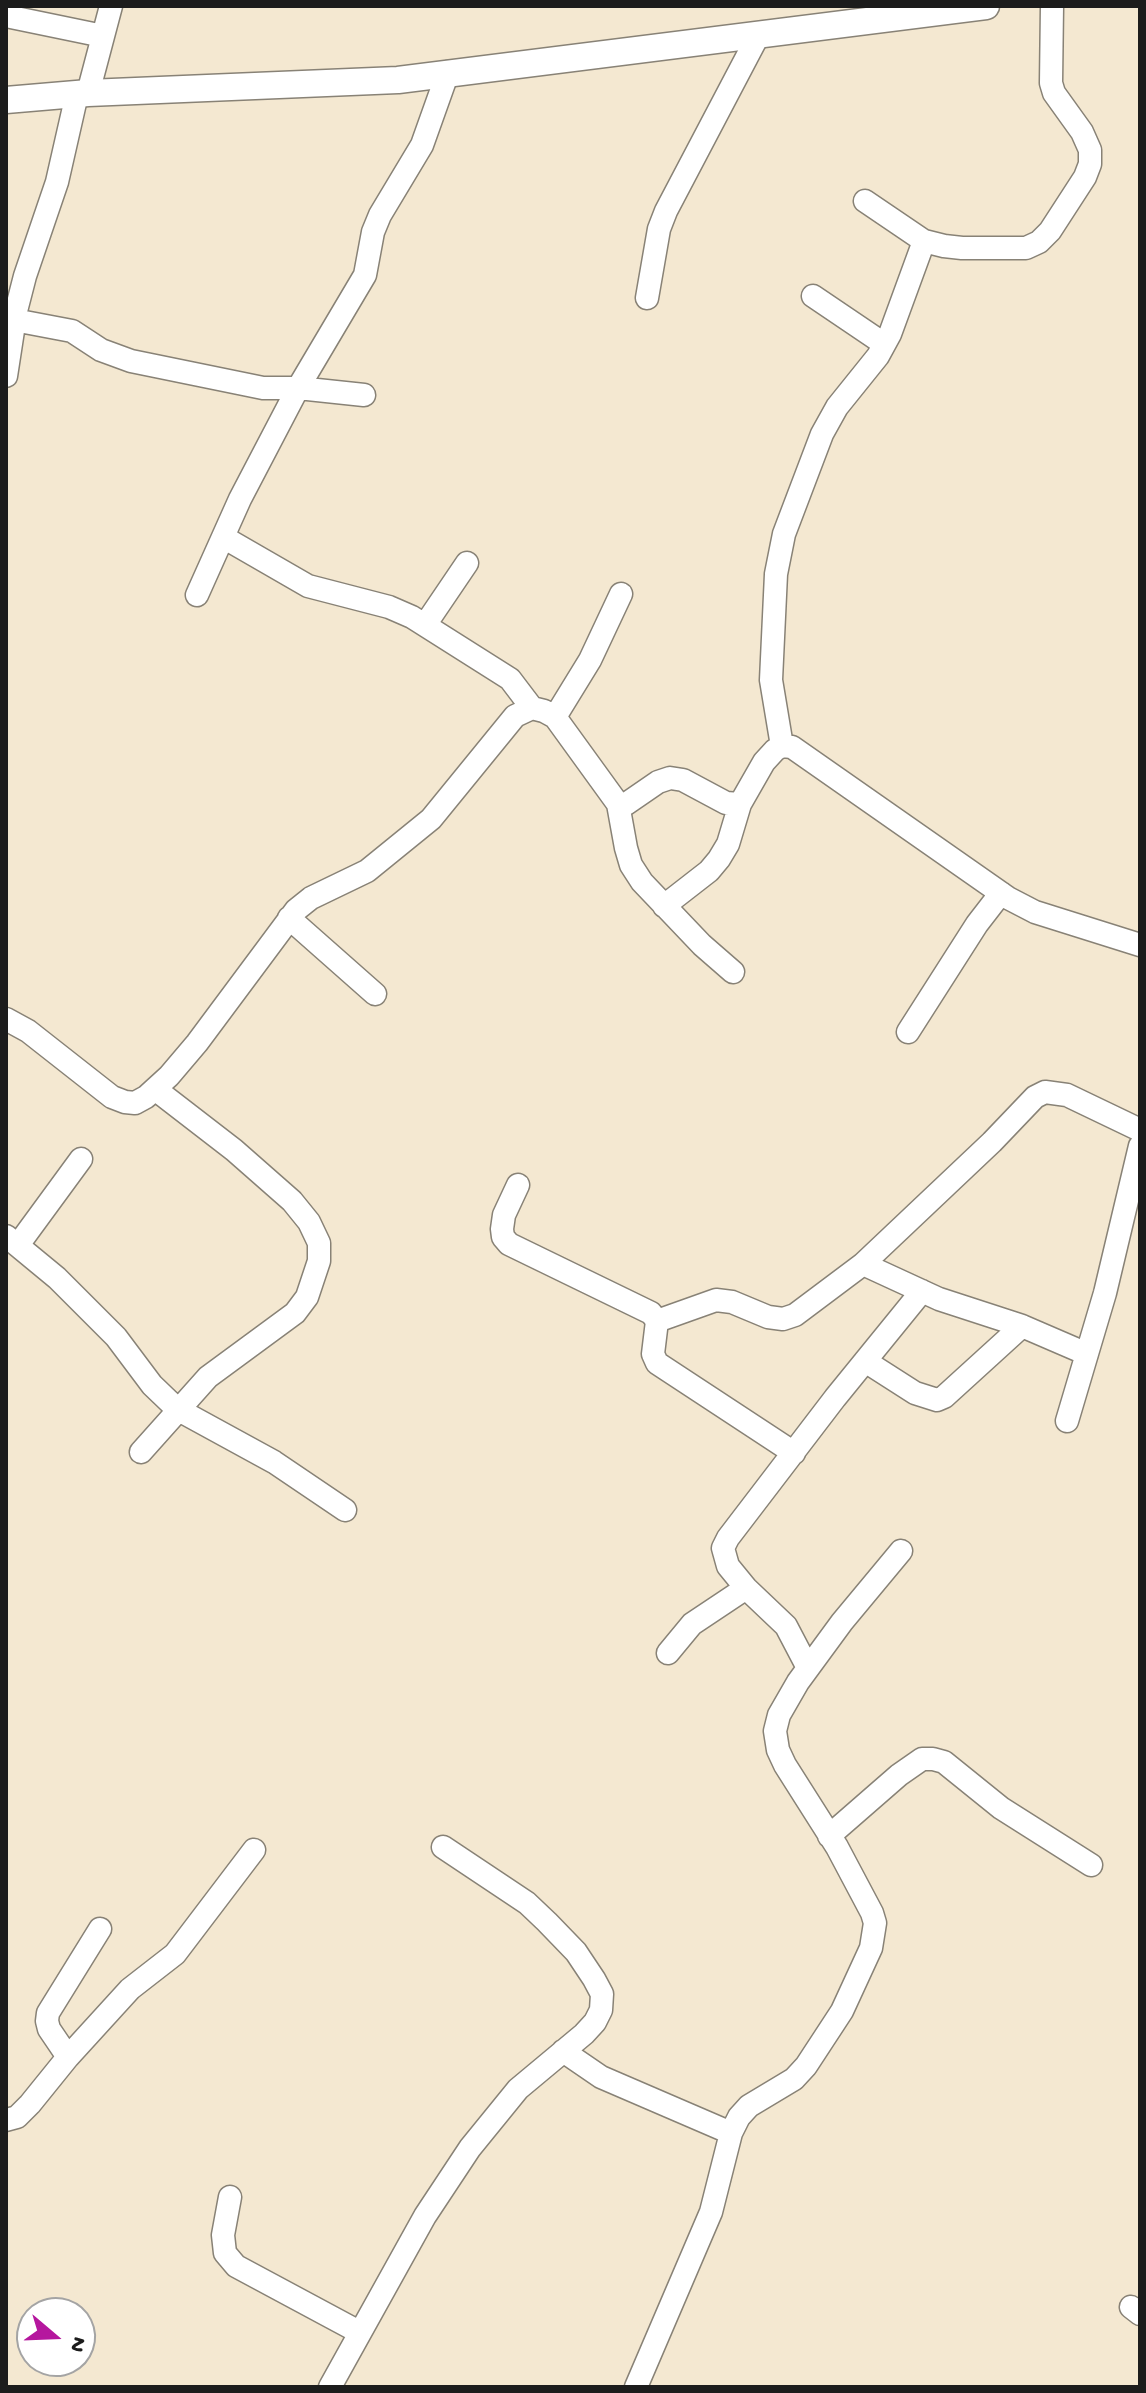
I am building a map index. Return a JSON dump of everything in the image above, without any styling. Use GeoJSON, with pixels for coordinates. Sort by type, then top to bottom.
{"type":"FeatureCollection","features":[{"type":"Feature","properties":{"kind":"main road"},"geometry":{"type":"LineString","coordinates":[[6,100],[83,93],[398,80],[986,6]]}},
{"type":"Feature","properties":{"kind":"street"},"geometry":{"type":"LineString","coordinates":[[6,376],[14,320],[25,276],[111,6]]}},
{"type":"Feature","properties":{"kind":"street"},"geometry":{"type":"LineString","coordinates":[[865,201],[924,241],[962,248],[1026,248],[1039,242],[1050,231],[1090,164],[1090,150],[1082,132],[1054,93],[1051,83],[1052,6]]}},
{"type":"Feature","properties":{"kind":"street"},"geometry":{"type":"LineString","coordinates":[[6,16],[103,36]]}},
{"type":"Feature","properties":{"kind":"street"},"geometry":{"type":"LineString","coordinates":[[647,298],[659,229],[666,211],[759,34]]}},
{"type":"Feature","properties":{"kind":"street"},"geometry":{"type":"LineString","coordinates":[[197,595],[298,388],[365,275],[373,232],[422,145],[448,72]]}},
{"type":"Feature","properties":{"kind":"street"},"geometry":{"type":"LineString","coordinates":[[782,746],[771,680],[776,574],[784,534],[822,434],[837,407],[878,356],[924,241]]}},
{"type":"Feature","properties":{"kind":"street"},"geometry":{"type":"LineString","coordinates":[[813,296],[884,344]]}},
{"type":"Feature","properties":{"kind":"street"},"geometry":{"type":"LineString","coordinates":[[14,320],[72,331],[101,350],[131,361],[263,388],[298,388],[364,395]]}},
{"type":"Feature","properties":{"kind":"street"},"geometry":{"type":"LineString","coordinates":[[223,537],[308,586],[389,607],[425,625],[510,679],[532,708],[555,717],[618,804],[631,865],[642,882],[733,972]]}},
{"type":"Feature","properties":{"kind":"street"},"geometry":{"type":"LineString","coordinates":[[425,625],[467,563]]}},
{"type":"Feature","properties":{"kind":"street"},"geometry":{"type":"LineString","coordinates":[[555,717],[590,660],[621,594]]}},
{"type":"Feature","properties":{"kind":"street"},"geometry":{"type":"LineString","coordinates":[[6,1019],[28,1031],[112,1097],[135,1103],[155,1089],[197,1043],[289,918],[311,898],[367,871],[431,819],[515,716],[532,708]]}},
{"type":"Feature","properties":{"kind":"street"},"geometry":{"type":"LineString","coordinates":[[664,906],[709,871],[719,859],[728,844],[740,804],[764,762],[782,746],[803,753],[1001,893],[1035,912],[1139,940]]}},
{"type":"Feature","properties":{"kind":"street"},"geometry":{"type":"LineString","coordinates":[[618,804],[626,804],[658,782],[670,778],[683,780],[726,803],[740,804]]}},
{"type":"Feature","properties":{"kind":"street"},"geometry":{"type":"LineString","coordinates":[[908,1032],[977,924],[1001,893]]}},
{"type":"Feature","properties":{"kind":"street"},"geometry":{"type":"LineString","coordinates":[[289,918],[375,994]]}},
{"type":"Feature","properties":{"kind":"street"},"geometry":{"type":"LineString","coordinates":[[141,1452],[208,1377],[295,1313],[314,1283],[319,1261],[319,1243],[309,1222],[292,1201],[234,1150],[155,1089]]}},
{"type":"Feature","properties":{"kind":"street"},"geometry":{"type":"LineString","coordinates":[[657,1321],[716,1300],[732,1302],[768,1317],[783,1319],[795,1315],[863,1264],[1035,1097],[1045,1092],[1067,1095],[1140,1130]]}},
{"type":"Feature","properties":{"kind":"street"},"geometry":{"type":"LineString","coordinates":[[1067,1421],[1105,1293],[1140,1146]]}},
{"type":"Feature","properties":{"kind":"street"},"geometry":{"type":"LineString","coordinates":[[81,1159],[12,1240],[57,1278],[116,1337],[152,1385],[177,1409],[284,1468],[345,1510]]}},
{"type":"Feature","properties":{"kind":"street"},"geometry":{"type":"LineString","coordinates":[[518,1185],[504,1215],[503,1237],[509,1244],[651,1313],[657,1321],[653,1354],[657,1363],[794,1453]]}},
{"type":"Feature","properties":{"kind":"street"},"geometry":{"type":"LineString","coordinates":[[863,1264],[922,1291],[1022,1326],[1087,1354]]}},
{"type":"Feature","properties":{"kind":"street"},"geometry":{"type":"LineString","coordinates":[[808,1668],[786,1626],[728,1566],[723,1557],[723,1548],[922,1291]]}},
{"type":"Feature","properties":{"kind":"street"},"geometry":{"type":"LineString","coordinates":[[865,1361],[915,1393],[937,1400],[1022,1326]]}},
{"type":"Feature","properties":{"kind":"street"},"geometry":{"type":"LineString","coordinates":[[636,2387],[711,2212],[731,2133],[749,2106],[783,2088],[806,2066],[842,2011],[871,1948],[875,1923],[872,1913],[785,1765],[776,1740],[779,1715],[808,1668],[901,1551]]}},
{"type":"Feature","properties":{"kind":"street"},"geometry":{"type":"LineString","coordinates":[[668,1653],[692,1624],[746,1588]]}},
{"type":"Feature","properties":{"kind":"street"},"geometry":{"type":"LineString","coordinates":[[829,1836],[899,1775],[922,1759],[933,1759],[944,1762],[1001,1808],[1091,1865]]}},
{"type":"Feature","properties":{"kind":"street"},"geometry":{"type":"LineString","coordinates":[[340,2384],[359,2332],[425,2216],[470,2148],[518,2089],[595,2022],[601,2010],[602,1994],[576,1952],[527,1903],[443,1847]]}},
{"type":"Feature","properties":{"kind":"street"},"geometry":{"type":"LineString","coordinates":[[6,2120],[17,2117],[30,2104],[130,1989],[175,1954],[254,1850]]}},
{"type":"Feature","properties":{"kind":"street"},"geometry":{"type":"LineString","coordinates":[[68,2057],[49,2029],[48,2013],[100,1929]]}},
{"type":"Feature","properties":{"kind":"street"},"geometry":{"type":"LineString","coordinates":[[563,2051],[601,2077],[731,2133]]}},
{"type":"Feature","properties":{"kind":"street"},"geometry":{"type":"LineString","coordinates":[[230,2197],[223,2235],[225,2253],[236,2266],[359,2332]]}}]}
